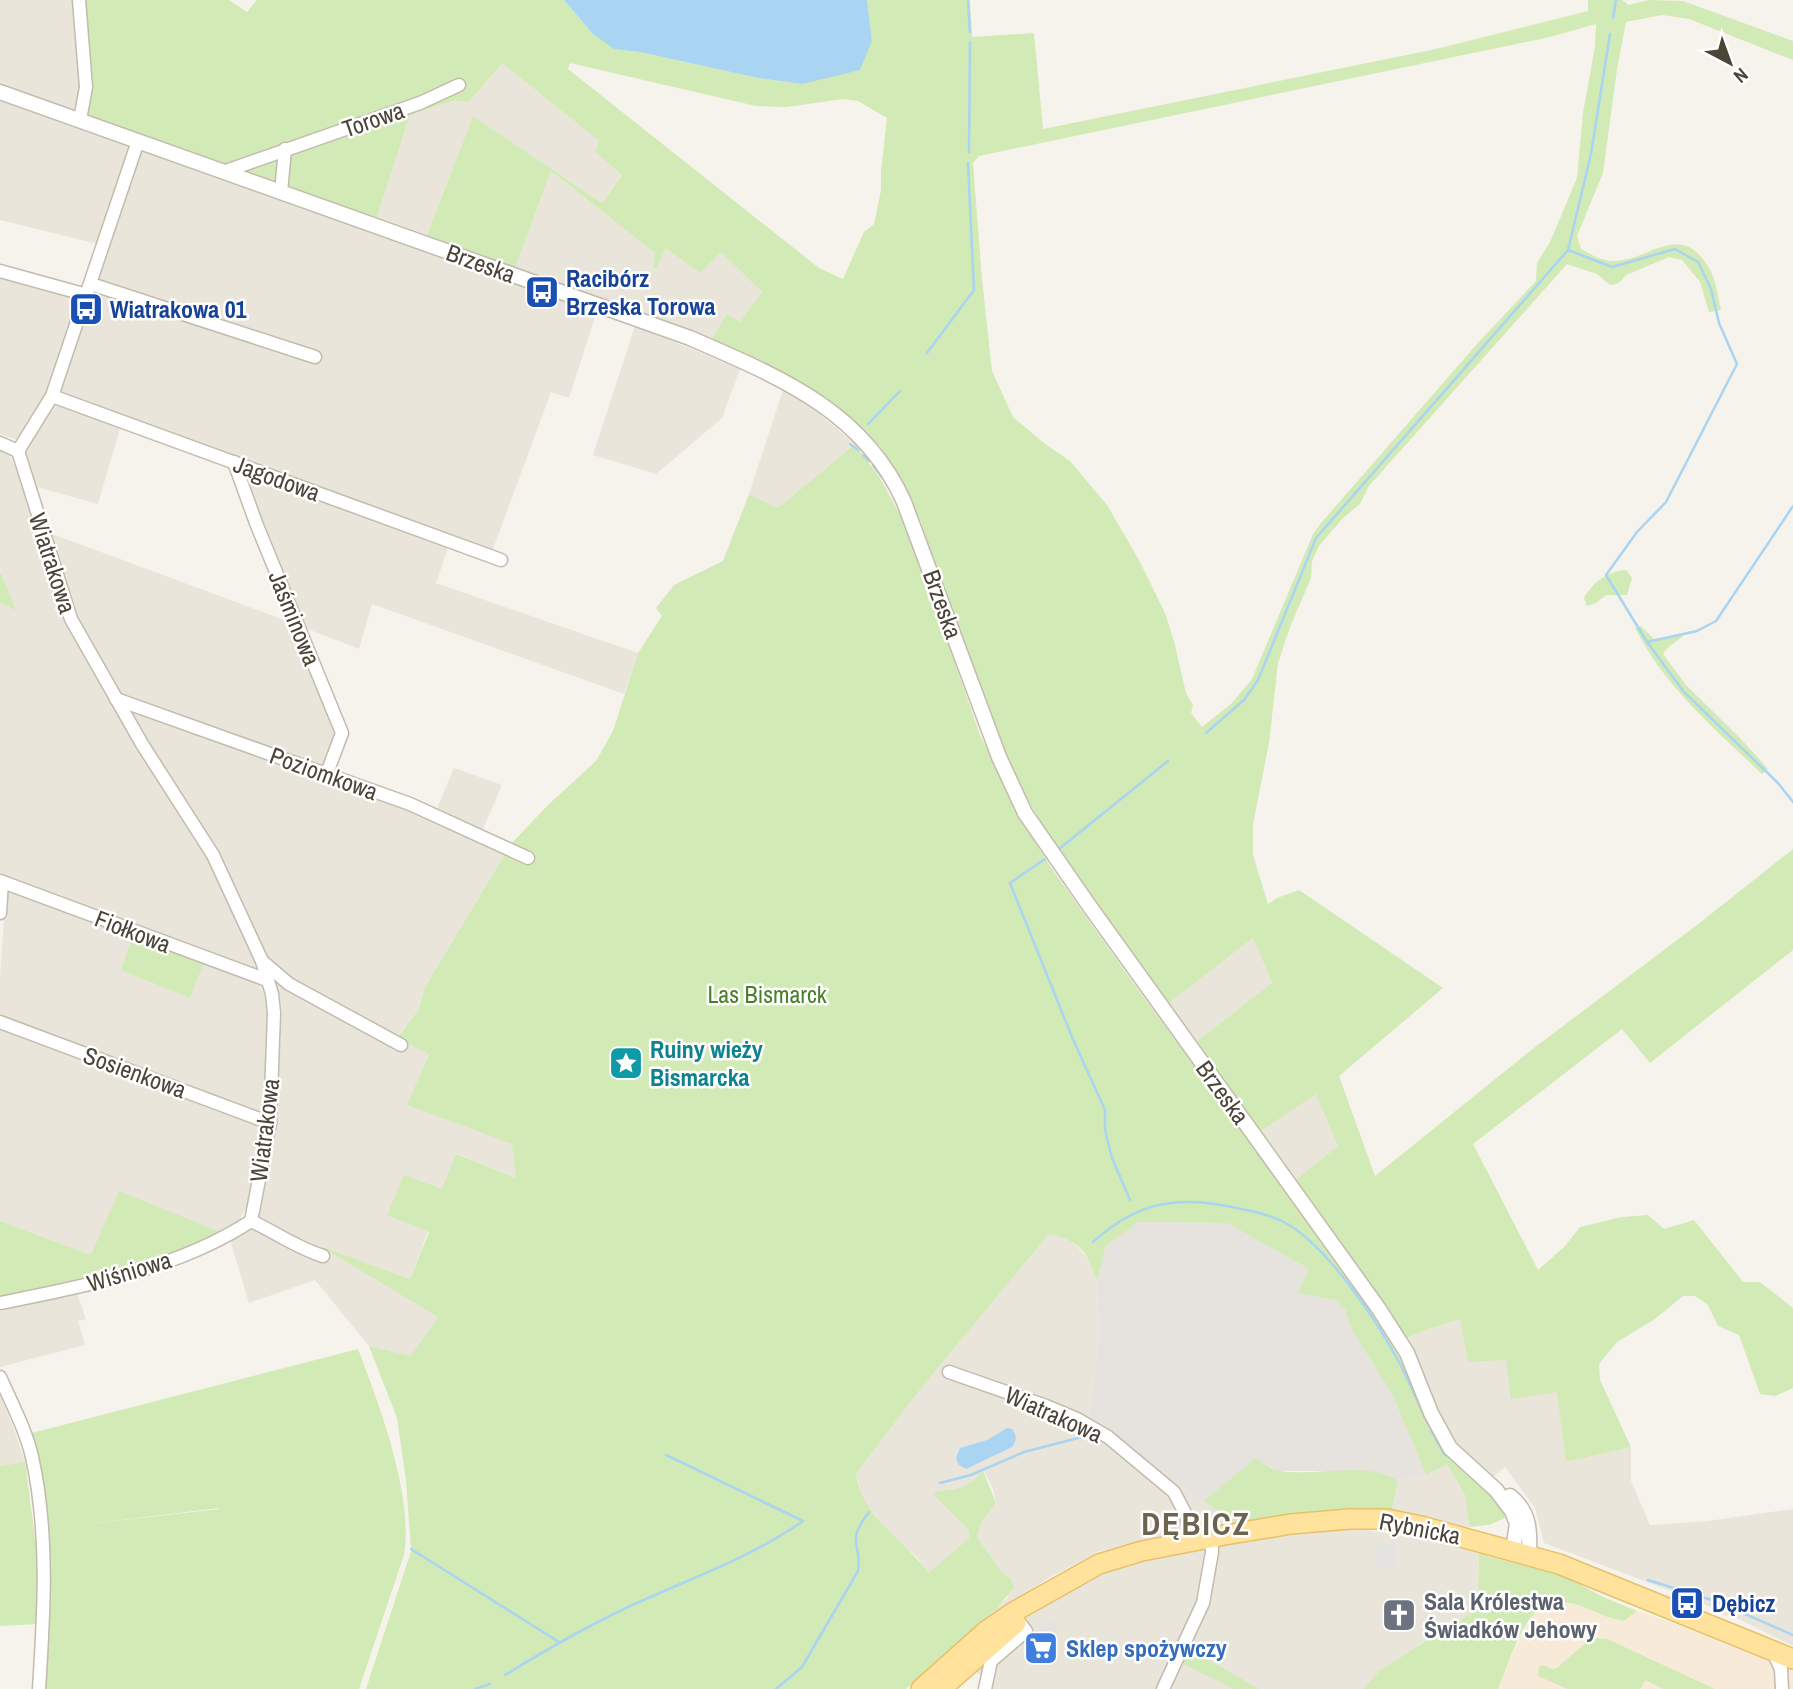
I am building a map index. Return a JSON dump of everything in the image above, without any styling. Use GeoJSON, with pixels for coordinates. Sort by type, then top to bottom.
{"type":"FeatureCollection","features":[{"type":"Feature","properties":{"kind":"main road","name":"Rybnicka"},"geometry":{"type":"LineString","coordinates":[[941,1689],[1015,1617],[1065,1581],[1099,1564],[1142,1551],[1292,1524],[1377,1518],[1421,1526],[1521,1552],[1622,1588],[1793,1659]]}},
{"type":"Feature","properties":{"kind":"main road","name":"Rybnicka"},"geometry":{"type":"LineString","coordinates":[[921,1689],[986,1631],[1015,1617]]}},
{"type":"Feature","properties":{"kind":"street"},"geometry":{"type":"LineString","coordinates":[[79,0],[86,87],[80,120]]}},
{"type":"Feature","properties":{"kind":"street","name":"Torowa"},"geometry":{"type":"LineString","coordinates":[[223,172],[420,103],[459,85]]}},
{"type":"Feature","properties":{"kind":"street","name":"Brzeska"},"geometry":{"type":"LineString","coordinates":[[0,92],[690,338],[802,392],[835,414],[868,444],[886,466],[904,502],[999,757],[1025,813],[1380,1309],[1407,1353],[1431,1413],[1450,1448],[1496,1490],[1512,1497],[1525,1513],[1529,1527],[1521,1552]]}},
{"type":"Feature","properties":{"kind":"street"},"geometry":{"type":"LineString","coordinates":[[0,443],[18,451],[52,396],[138,141]]}},
{"type":"Feature","properties":{"kind":"street"},"geometry":{"type":"LineString","coordinates":[[281,192],[285,149]]}},
{"type":"Feature","properties":{"kind":"street"},"geometry":{"type":"LineString","coordinates":[[0,271],[89,289],[315,357]]}},
{"type":"Feature","properties":{"kind":"street","name":"Jagodowa"},"geometry":{"type":"LineString","coordinates":[[52,396],[501,560]]}},
{"type":"Feature","properties":{"kind":"street","name":"Wiatrakowa"},"geometry":{"type":"LineString","coordinates":[[18,451],[71,619],[148,754],[213,855],[262,961],[272,994],[274,1013],[270,1123],[251,1221]]}},
{"type":"Feature","properties":{"kind":"street","name":"Jaśminowa"},"geometry":{"type":"LineString","coordinates":[[234,462],[256,523],[342,733],[327,773]]}},
{"type":"Feature","properties":{"kind":"street","name":"Poziomkowa"},"geometry":{"type":"LineString","coordinates":[[116,699],[410,804],[528,858]]}},
{"type":"Feature","properties":{"kind":"street"},"geometry":{"type":"LineString","coordinates":[[0,913],[1,881]]}},
{"type":"Feature","properties":{"kind":"street","name":"Fiołkowa"},"geometry":{"type":"LineString","coordinates":[[1,881],[267,980]]}},
{"type":"Feature","properties":{"kind":"street","name":"Wiatrakowa"},"geometry":{"type":"LineString","coordinates":[[262,961],[289,984],[401,1045]]}},
{"type":"Feature","properties":{"kind":"street"},"geometry":{"type":"LineString","coordinates":[[272,994],[289,984]]}},
{"type":"Feature","properties":{"kind":"street","name":"Sosienkowa"},"geometry":{"type":"LineString","coordinates":[[0,1022],[270,1123]]}},
{"type":"Feature","properties":{"kind":"street"},"geometry":{"type":"LineString","coordinates":[[251,1221],[304,1250],[323,1256]]}},
{"type":"Feature","properties":{"kind":"street","name":"Wiśniowa"},"geometry":{"type":"LineString","coordinates":[[0,1303],[147,1269],[227,1237],[251,1221]]}},
{"type":"Feature","properties":{"kind":"street","name":"Wiatrakowa"},"geometry":{"type":"LineString","coordinates":[[949,1372],[1046,1406],[1077,1419],[1108,1437],[1174,1492],[1202,1540]]}},
{"type":"Feature","properties":{"kind":"street"},"geometry":{"type":"LineString","coordinates":[[0,1377],[32,1455],[43,1521],[44,1615],[39,1689]]}},
{"type":"Feature","properties":{"kind":"street"},"geometry":{"type":"LineString","coordinates":[[0,1416],[15,1415]]}},
{"type":"Feature","properties":{"kind":"street"},"geometry":{"type":"LineString","coordinates":[[1163,1689],[1203,1603],[1212,1552],[1202,1540]]}},
{"type":"Feature","properties":{"kind":"street"},"geometry":{"type":"LineString","coordinates":[[985,1689],[991,1661],[1026,1631],[1015,1617]]}},
{"type":"Feature","properties":{"kind":"street"},"geometry":{"type":"LineString","coordinates":[[1771,1648],[1786,1685]]}},
{"type":"Feature","properties":{"kind":"shaded area"},"geometry":{"type":"Polygon","coordinates":[[[0,0],[84,0],[87,119],[0,87],[0,0]]]}},
{"type":"Feature","properties":{"kind":"shaded area"},"geometry":{"type":"Polygon","coordinates":[[[502,63],[599,141],[595,152],[622,174],[602,203],[473,116],[427,235],[377,217],[410,115],[453,101],[470,101],[502,63]]]}},
{"type":"Feature","properties":{"kind":"shaded area"},"geometry":{"type":"Polygon","coordinates":[[[0,98],[133,146],[98,244],[0,220],[0,98]]]}},
{"type":"Feature","properties":{"kind":"shaded area"},"geometry":{"type":"Polygon","coordinates":[[[142,147],[597,311],[569,398],[551,392],[493,549],[452,536],[436,583],[638,653],[624,694],[372,604],[359,649],[305,628],[348,735],[332,773],[436,811],[454,768],[502,785],[483,829],[511,844],[425,987],[419,1009],[397,1037],[429,1053],[408,1105],[513,1144],[517,1178],[457,1154],[410,1279],[325,1248],[439,1317],[411,1357],[369,1346],[315,1280],[249,1303],[230,1240],[252,1229],[260,1202],[277,1115],[282,1007],[266,955],[217,852],[137,725],[76,618],[47,532],[303,627],[238,466],[121,425],[98,504],[33,486],[23,452],[53,404],[142,147]]]}},
{"type":"Feature","properties":{"kind":"shaded area"},"geometry":{"type":"Polygon","coordinates":[[[551,171],[655,253],[656,269],[665,247],[721,251],[762,292],[740,322],[728,315],[710,342],[515,268],[551,171]]]}},
{"type":"Feature","properties":{"kind":"shaded area"},"geometry":{"type":"Polygon","coordinates":[[[0,273],[77,289],[84,287],[50,390],[17,440],[0,434],[0,273]]]}},
{"type":"Feature","properties":{"kind":"shaded area"},"geometry":{"type":"Polygon","coordinates":[[[635,326],[740,369],[722,418],[656,474],[593,455],[635,326]]]}},
{"type":"Feature","properties":{"kind":"shaded area"},"geometry":{"type":"Polygon","coordinates":[[[783,390],[810,406],[855,444],[778,508],[749,494],[783,390]]]}},
{"type":"Feature","properties":{"kind":"shaded area"},"geometry":{"type":"Polygon","coordinates":[[[0,448],[6,450],[14,464],[66,618],[83,653],[220,879],[258,970],[0,877],[0,603],[15,609],[0,570],[0,448]]]}},
{"type":"Feature","properties":{"kind":"shaded area"},"geometry":{"type":"Polygon","coordinates":[[[6,888],[259,984],[266,999],[270,1028],[265,1108],[262,1115],[0,1017],[6,888]]]}},
{"type":"Feature","properties":{"kind":"shaded area"},"geometry":{"type":"Polygon","coordinates":[[[1253,938],[1272,983],[1197,1041],[1169,1003],[1253,938]]]}},
{"type":"Feature","properties":{"kind":"shaded area"},"geometry":{"type":"Polygon","coordinates":[[[0,1025],[266,1125],[250,1200],[239,1221],[225,1234],[91,1255],[0,1221],[0,1025]]]}},
{"type":"Feature","properties":{"kind":"shaded area"},"geometry":{"type":"Polygon","coordinates":[[[1316,1093],[1338,1146],[1295,1180],[1261,1131],[1316,1093]]]}},
{"type":"Feature","properties":{"kind":"shaded area"},"geometry":{"type":"Polygon","coordinates":[[[1139,1222],[1227,1223],[1309,1269],[1299,1293],[1335,1300],[1345,1310],[1353,1332],[1392,1394],[1426,1475],[1398,1480],[1388,1475],[1362,1471],[1278,1471],[1256,1459],[1204,1501],[1089,1419],[1099,1339],[1097,1281],[1106,1246],[1139,1222]]]}},
{"type":"Feature","properties":{"kind":"shaded area"},"geometry":{"type":"Polygon","coordinates":[[[1049,1234],[1070,1238],[1090,1262],[1097,1281],[1099,1339],[1089,1419],[1239,1525],[1100,1551],[1045,1580],[974,1630],[972,1628],[1008,1598],[1011,1579],[1002,1572],[977,1537],[981,1523],[996,1503],[993,1489],[984,1471],[970,1485],[939,1491],[935,1495],[968,1529],[969,1538],[929,1574],[917,1557],[891,1535],[863,1499],[856,1474],[922,1387],[1049,1234]]]}},
{"type":"Feature","properties":{"kind":"shaded area"},"geometry":{"type":"Polygon","coordinates":[[[76,1290],[86,1319],[78,1321],[85,1345],[0,1367],[0,1305],[76,1290]]]}},
{"type":"Feature","properties":{"kind":"shaded area"},"geometry":{"type":"Polygon","coordinates":[[[1460,1319],[1506,1360],[1558,1392],[1566,1462],[1631,1447],[1631,1481],[1650,1525],[1708,1521],[1793,1509],[1793,1646],[1702,1603],[1544,1543],[1535,1508],[1505,1467],[1492,1478],[1460,1451],[1449,1433],[1407,1338],[1460,1319]]]}},
{"type":"Feature","properties":{"kind":"shaded area"},"geometry":{"type":"Polygon","coordinates":[[[0,1395],[15,1432],[25,1462],[0,1466],[0,1395]]]}},
{"type":"Feature","properties":{"kind":"shaded area"},"geometry":{"type":"Polygon","coordinates":[[[1447,1464],[1465,1495],[1469,1527],[1439,1523],[1392,1510],[1398,1480],[1426,1475],[1447,1464]]]}},
{"type":"Feature","properties":{"kind":"shaded area"},"geometry":{"type":"Polygon","coordinates":[[[1358,1529],[1479,1547],[1478,1609],[1380,1670],[1363,1689],[988,1689],[991,1680],[969,1669],[1049,1598],[1108,1564],[1240,1538],[1358,1529]]]}},
{"type":"Feature","properties":{"kind":"shaded area"},"geometry":{"type":"Polygon","coordinates":[[[1376,1543],[1397,1546],[1394,1569],[1376,1566],[1376,1543]]]}},
{"type":"Feature","properties":{"kind":"shaded area"},"geometry":{"type":"Polygon","coordinates":[[[1559,1601],[1577,1604],[1616,1620],[1624,1621],[1637,1611],[1766,1655],[1793,1667],[1793,1689],[1498,1689],[1511,1656],[1534,1612],[1546,1604],[1559,1601]]]}},
{"type":"Feature","properties":{"kind":"shaded area"},"geometry":{"type":"Polygon","coordinates":[[[1049,1618],[1059,1627],[1034,1653],[1026,1641],[1049,1618]]]}},
{"type":"Feature","properties":{"kind":"green space"},"geometry":{"type":"Polygon","coordinates":[[[84,0],[229,0],[247,12],[257,0],[564,0],[593,34],[615,49],[758,78],[802,84],[872,41],[867,0],[970,0],[972,37],[1034,33],[1043,129],[1436,49],[1588,11],[1588,0],[1622,0],[1629,5],[1648,0],[1683,1],[1793,41],[1793,60],[1689,19],[1662,15],[1626,22],[1603,173],[1577,236],[1581,249],[1602,259],[1617,261],[1666,246],[1677,244],[1688,247],[1698,254],[1709,268],[1721,310],[1709,312],[1700,282],[1682,260],[1669,257],[1626,275],[1619,283],[1610,285],[1597,274],[1567,264],[1369,486],[1360,504],[1343,518],[1319,546],[1312,561],[1311,578],[1278,663],[1269,743],[1253,824],[1253,855],[1268,904],[1299,890],[1443,988],[1339,1076],[1375,1176],[1530,1051],[1793,849],[1793,950],[1650,1063],[1622,1029],[1473,1144],[1538,1270],[1564,1247],[1580,1227],[1622,1217],[1648,1215],[1664,1229],[1694,1220],[1743,1282],[1760,1282],[1793,1308],[1793,1388],[1775,1396],[1760,1394],[1739,1335],[1718,1326],[1708,1305],[1695,1296],[1683,1296],[1655,1319],[1617,1342],[1599,1364],[1600,1380],[1631,1447],[1566,1462],[1557,1392],[1511,1399],[1506,1360],[1468,1362],[1460,1319],[1407,1338],[1295,1180],[1338,1146],[1316,1094],[1261,1131],[1197,1041],[1272,983],[1253,938],[1169,1003],[1053,844],[1010,768],[944,596],[921,522],[880,446],[830,404],[710,342],[727,314],[740,322],[762,292],[721,252],[700,273],[666,248],[656,269],[653,267],[655,253],[551,171],[515,268],[427,235],[473,116],[602,203],[622,175],[595,152],[599,141],[502,63],[470,101],[453,101],[410,115],[377,217],[87,119],[84,0]],[[1596,24],[1550,37],[979,156],[973,163],[992,371],[1013,417],[1070,461],[1107,505],[1139,560],[1165,613],[1186,693],[1193,705],[1191,713],[1202,727],[1232,703],[1252,679],[1313,534],[1321,523],[1477,344],[1536,281],[1537,263],[1550,242],[1577,178],[1596,24]],[[570,63],[568,69],[819,268],[843,279],[864,232],[874,224],[881,190],[887,118],[858,101],[843,99],[787,107],[756,106],[570,63]]]}},
{"type":"Feature","properties":{"kind":"green space","name":"Las Bismarck"},"geometry":{"type":"Polygon","coordinates":[[[855,444],[880,478],[908,529],[980,735],[1024,824],[1050,866],[1134,984],[1358,1289],[1403,1357],[1422,1410],[1447,1453],[1489,1494],[1505,1518],[1489,1525],[1469,1527],[1465,1495],[1447,1464],[1426,1475],[1392,1394],[1353,1332],[1345,1310],[1335,1300],[1298,1293],[1309,1269],[1227,1223],[1139,1222],[1106,1246],[1097,1281],[1090,1262],[1081,1249],[1068,1240],[1049,1234],[922,1387],[856,1474],[860,1489],[875,1516],[929,1573],[969,1538],[968,1529],[934,1495],[938,1491],[964,1487],[983,1471],[996,1503],[981,1523],[977,1537],[1002,1572],[1011,1579],[1014,1588],[997,1608],[906,1689],[366,1689],[411,1551],[406,1480],[397,1418],[369,1346],[411,1356],[438,1317],[320,1246],[410,1279],[429,1232],[387,1215],[404,1175],[442,1189],[456,1154],[516,1178],[512,1144],[407,1105],[429,1054],[397,1038],[419,1009],[425,987],[511,844],[596,761],[613,731],[638,653],[662,616],[656,608],[674,585],[723,561],[749,494],[778,508],[855,444]]]}},
{"type":"Feature","properties":{"kind":"green space"},"geometry":{"type":"Polygon","coordinates":[[[1626,570],[1632,578],[1627,595],[1606,595],[1587,606],[1584,598],[1596,582],[1607,575],[1626,570]]]}},
{"type":"Feature","properties":{"kind":"green space"},"geometry":{"type":"Polygon","coordinates":[[[1,573],[16,610],[0,603],[1,573]]]}},
{"type":"Feature","properties":{"kind":"green space"},"geometry":{"type":"Polygon","coordinates":[[[1641,626],[1656,641],[1686,633],[1663,654],[1686,685],[1768,769],[1762,774],[1709,724],[1676,688],[1635,628],[1641,626]]]}},
{"type":"Feature","properties":{"kind":"green space"},"geometry":{"type":"Polygon","coordinates":[[[133,935],[204,962],[190,998],[121,970],[133,935]]]}},
{"type":"Feature","properties":{"kind":"green space"},"geometry":{"type":"Polygon","coordinates":[[[119,1191],[225,1234],[168,1257],[84,1283],[0,1300],[0,1221],[91,1255],[119,1191]]]}},
{"type":"Feature","properties":{"kind":"green space"},"geometry":{"type":"Polygon","coordinates":[[[358,1349],[393,1450],[406,1531],[404,1555],[359,1689],[44,1689],[47,1650],[28,1434],[358,1349]],[[219,1508],[80,1525],[219,1509],[219,1508]]]}},
{"type":"Feature","properties":{"kind":"green space"},"geometry":{"type":"Polygon","coordinates":[[[1256,1458],[1280,1471],[1355,1470],[1384,1474],[1398,1480],[1392,1510],[1340,1510],[1239,1525],[1204,1501],[1256,1458]]]}},
{"type":"Feature","properties":{"kind":"green space"},"geometry":{"type":"Polygon","coordinates":[[[25,1462],[39,1569],[37,1624],[0,1626],[0,1466],[25,1462]]]}},
{"type":"Feature","properties":{"kind":"green space"},"geometry":{"type":"Polygon","coordinates":[[[1479,1547],[1486,1548],[1487,1556],[1565,1576],[1603,1597],[1637,1611],[1624,1621],[1570,1603],[1545,1605],[1523,1630],[1498,1689],[1363,1689],[1380,1670],[1478,1609],[1479,1547]]]}},
{"type":"Feature","properties":{"kind":"green space"},"geometry":{"type":"Polygon","coordinates":[[[1595,1638],[1607,1639],[1715,1689],[1663,1689],[1645,1680],[1640,1689],[1567,1689],[1538,1676],[1539,1666],[1557,1668],[1595,1638]]]}},
{"type":"Feature","properties":{"kind":"green space"},"geometry":{"type":"Polygon","coordinates":[[[1188,1648],[1259,1689],[1234,1689],[1181,1663],[1188,1648]]]}},
{"type":"Feature","properties":{"kind":"water"},"geometry":{"type":"Polygon","coordinates":[[[564,0],[867,0],[872,41],[860,70],[802,84],[758,78],[640,52],[614,49],[593,34],[564,0]]]}},
{"type":"Feature","properties":{"kind":"water"},"geometry":{"type":"Polygon","coordinates":[[[1007,1428],[1012,1429],[1016,1436],[1012,1447],[966,1469],[959,1465],[956,1458],[960,1448],[987,1440],[1007,1428]]]}},
{"type":"Feature","properties":{"kind":"waterway"},"geometry":{"type":"LineString","coordinates":[[968,0],[970,32]]}},
{"type":"Feature","properties":{"kind":"waterway"},"geometry":{"type":"LineString","coordinates":[[1613,18],[1616,0]]}},
{"type":"Feature","properties":{"kind":"waterway"},"geometry":{"type":"LineString","coordinates":[[1610,34],[1591,154],[1568,250],[1612,267],[1675,249],[1698,262],[1711,289],[1719,323],[1737,364],[1666,502],[1637,532],[1606,575],[1647,642]]}},
{"type":"Feature","properties":{"kind":"waterway"},"geometry":{"type":"LineString","coordinates":[[969,152],[970,42]]}},
{"type":"Feature","properties":{"kind":"waterway"},"geometry":{"type":"LineString","coordinates":[[927,353],[974,290],[968,163]]}},
{"type":"Feature","properties":{"kind":"waterway"},"geometry":{"type":"LineString","coordinates":[[1206,733],[1244,700],[1258,680],[1316,538],[1568,250]]}},
{"type":"Feature","properties":{"kind":"waterway"},"geometry":{"type":"LineString","coordinates":[[868,424],[900,391]]}},
{"type":"Feature","properties":{"kind":"waterway"},"geometry":{"type":"LineString","coordinates":[[850,444],[858,450]]}},
{"type":"Feature","properties":{"kind":"waterway"},"geometry":{"type":"LineString","coordinates":[[863,455],[869,461]]}},
{"type":"Feature","properties":{"kind":"waterway"},"geometry":{"type":"LineString","coordinates":[[873,465],[881,476]]}},
{"type":"Feature","properties":{"kind":"waterway"},"geometry":{"type":"LineString","coordinates":[[1793,506],[1716,621],[1697,631],[1647,642],[1684,692],[1778,783],[1793,802]]}},
{"type":"Feature","properties":{"kind":"waterway"},"geometry":{"type":"LineString","coordinates":[[1059,849],[1168,761]]}},
{"type":"Feature","properties":{"kind":"waterway"},"geometry":{"type":"LineString","coordinates":[[1045,859],[1010,883],[1072,1037],[1105,1110],[1105,1130],[1112,1158],[1130,1200]]}},
{"type":"Feature","properties":{"kind":"waterway"},"geometry":{"type":"LineString","coordinates":[[1093,1242],[1135,1213],[1180,1202],[1215,1204],[1258,1213],[1282,1221],[1299,1231],[1332,1264],[1378,1327],[1400,1364],[1445,1455]]}},
{"type":"Feature","properties":{"kind":"waterway"},"geometry":{"type":"LineString","coordinates":[[940,1483],[971,1475],[1024,1452],[1086,1436]]}},
{"type":"Feature","properties":{"kind":"waterway"},"geometry":{"type":"LineString","coordinates":[[505,1675],[595,1624],[739,1558],[803,1521],[666,1455]]}},
{"type":"Feature","properties":{"kind":"waterway"},"geometry":{"type":"LineString","coordinates":[[776,1689],[802,1667],[858,1571],[856,1536],[869,1512]]}},
{"type":"Feature","properties":{"kind":"waterway"},"geometry":{"type":"LineString","coordinates":[[411,1549],[559,1642]]}},
{"type":"Feature","properties":{"kind":"waterway"},"geometry":{"type":"LineString","coordinates":[[1648,1580],[1718,1602],[1793,1635]]}},
{"type":"Feature","properties":{"kind":"waterway"},"geometry":{"type":"LineString","coordinates":[[475,1689],[490,1684]]}},
{"type":"Feature","properties":{"kind":"place","name":"Racibórz Brzeska Torowa"},"geometry":{"type":"Point","coordinates":[542,292]}},
{"type":"Feature","properties":{"kind":"place","name":"Wiatrakowa 01"},"geometry":{"type":"Point","coordinates":[86,309]}},
{"type":"Feature","properties":{"kind":"place","name":"Ruiny wieży Bismarcka"},"geometry":{"type":"Point","coordinates":[626,1063]}},
{"type":"Feature","properties":{"kind":"place","name":"Dębicz"},"geometry":{"type":"Point","coordinates":[1687,1603]}},
{"type":"Feature","properties":{"kind":"place","name":"Sala Królestwa Świadków Jehowy"},"geometry":{"type":"Point","coordinates":[1399,1615]}},
{"type":"Feature","properties":{"kind":"place","name":"Sklep spożywczy"},"geometry":{"type":"Point","coordinates":[1041,1648]}},
{"type":"Feature","properties":{"kind":"district","name":"DĘBICZ"},"geometry":{"type":"Point","coordinates":[1196,1523]}}]}
